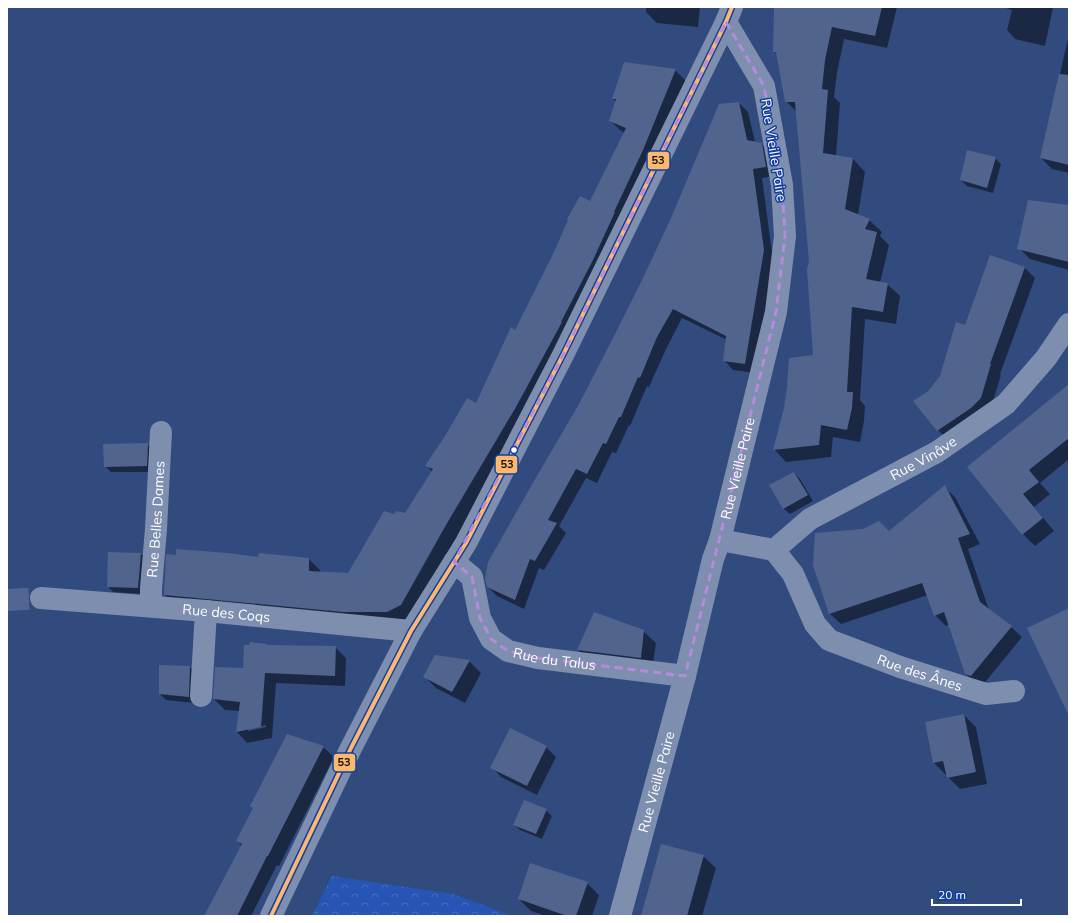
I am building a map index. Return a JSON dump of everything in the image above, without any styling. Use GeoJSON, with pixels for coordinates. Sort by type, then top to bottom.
{"type":"FeatureCollection","features":[{"type":"Feature","properties":{"kind":"street","name":"Rue Vieille Paire"},"geometry":{"type":"LineString","coordinates":[[620,916],[685,676],[713,558],[720,540],[776,312],[785,236],[782,185],[764,86],[729,14]]}},
{"type":"Feature","properties":{"kind":"street"},"geometry":{"type":"LineString","coordinates":[[271,916],[351,748],[411,631],[466,543],[563,355],[729,14]]}},
{"type":"Feature","properties":{"kind":"street","name":"Rue Vinâve"},"geometry":{"type":"LineString","coordinates":[[774,550],[810,518],[937,452],[1006,404],[1046,358],[1069,324]]}},
{"type":"Feature","properties":{"kind":"street","name":"Rue Belles Dames"},"geometry":{"type":"LineString","coordinates":[[151,606],[161,432]]}},
{"type":"Feature","properties":{"kind":"street"},"geometry":{"type":"LineString","coordinates":[[720,540],[774,550]]}},
{"type":"Feature","properties":{"kind":"street","name":"Rue des Ânes"},"geometry":{"type":"LineString","coordinates":[[774,550],[793,574],[815,624],[829,640],[900,667],[986,694],[1014,691]]}},
{"type":"Feature","properties":{"kind":"street","name":"Rue du Talus"},"geometry":{"type":"LineString","coordinates":[[454,562],[472,577],[480,618],[492,639],[508,651],[538,658],[685,676]]}},
{"type":"Feature","properties":{"kind":"street","name":"Rue des Coqs"},"geometry":{"type":"LineString","coordinates":[[41,598],[151,606],[411,631]]}},
{"type":"Feature","properties":{"kind":"street"},"geometry":{"type":"LineString","coordinates":[[201,696],[206,611]]}},
{"type":"Feature","properties":{"kind":"highlighted area"},"geometry":{"type":"Polygon","coordinates":[[[726,22],[764,86],[782,185],[785,236],[776,312],[685,676],[538,658],[508,651],[491,639],[480,618],[472,577],[454,562],[563,355],[726,22]]]}},
{"type":"Feature","properties":{"kind":"green space"},"geometry":{"type":"Polygon","coordinates":[[[332,876],[453,894],[513,916],[312,916],[332,876]]]}},
{"type":"Feature","properties":{"kind":"building"},"geometry":{"type":"Polygon","coordinates":[[[774,7],[882,7],[875,36],[832,27],[825,60],[822,89],[828,90],[823,153],[853,158],[845,209],[870,219],[865,229],[877,232],[866,279],[888,283],[883,312],[852,307],[847,392],[853,392],[852,408],[847,430],[821,425],[819,445],[773,450],[784,408],[789,358],[813,355],[807,269],[809,262],[795,102],[785,102],[776,52],[773,52],[774,7]]]}},
{"type":"Feature","properties":{"kind":"building"},"geometry":{"type":"Polygon","coordinates":[[[624,62],[676,69],[643,150],[593,260],[562,322],[516,407],[446,525],[401,605],[387,612],[343,612],[164,595],[166,554],[176,555],[176,549],[258,557],[259,553],[309,558],[309,571],[348,573],[384,511],[394,514],[396,511],[405,513],[433,469],[425,466],[445,436],[467,398],[476,403],[511,327],[515,330],[554,252],[568,220],[567,219],[580,196],[590,201],[626,128],[609,121],[616,99],[612,99],[624,62]]]}},
{"type":"Feature","properties":{"kind":"building"},"geometry":{"type":"Polygon","coordinates":[[[1059,74],[1069,75],[1069,165],[1040,158],[1059,74]]]}},
{"type":"Feature","properties":{"kind":"building"},"geometry":{"type":"Polygon","coordinates":[[[739,102],[747,140],[762,143],[766,167],[753,169],[764,250],[745,364],[723,361],[726,336],[673,309],[657,337],[640,378],[638,377],[621,417],[619,417],[606,444],[603,443],[587,474],[576,469],[548,520],[557,523],[535,561],[530,559],[515,600],[487,587],[485,579],[488,562],[579,404],[610,344],[671,218],[719,104],[739,102]]]}},
{"type":"Feature","properties":{"kind":"building"},"geometry":{"type":"Polygon","coordinates":[[[967,150],[996,157],[987,188],[960,180],[967,150]]]}},
{"type":"Feature","properties":{"kind":"building"},"geometry":{"type":"Polygon","coordinates":[[[1028,200],[1069,205],[1069,262],[1017,249],[1028,200]]]}},
{"type":"Feature","properties":{"kind":"building"},"geometry":{"type":"Polygon","coordinates":[[[990,255],[1025,267],[990,364],[981,398],[971,408],[937,431],[913,401],[927,392],[940,376],[956,322],[965,325],[990,255]]]}},
{"type":"Feature","properties":{"kind":"building"},"geometry":{"type":"Polygon","coordinates":[[[1069,384],[1069,438],[1029,470],[1039,482],[1023,494],[1043,518],[1022,535],[967,467],[1069,384]]]}},
{"type":"Feature","properties":{"kind":"building"},"geometry":{"type":"Polygon","coordinates":[[[148,443],[147,466],[104,467],[103,444],[148,443]]]}},
{"type":"Feature","properties":{"kind":"building"},"geometry":{"type":"Polygon","coordinates":[[[794,472],[808,495],[783,509],[769,485],[794,472]]]}},
{"type":"Feature","properties":{"kind":"building"},"geometry":{"type":"Polygon","coordinates":[[[945,485],[970,534],[958,538],[980,602],[1012,626],[971,676],[965,674],[944,612],[934,616],[922,583],[829,614],[813,565],[815,533],[863,529],[879,521],[889,531],[945,485]]]}},
{"type":"Feature","properties":{"kind":"building"},"geometry":{"type":"Polygon","coordinates":[[[108,552],[141,553],[138,588],[107,587],[108,552]]]}},
{"type":"Feature","properties":{"kind":"building"},"geometry":{"type":"Polygon","coordinates":[[[1069,608],[1069,716],[1027,628],[1069,608]]]}},
{"type":"Feature","properties":{"kind":"building"},"geometry":{"type":"Polygon","coordinates":[[[594,612],[644,630],[641,658],[577,650],[594,612]]]}},
{"type":"Feature","properties":{"kind":"building"},"geometry":{"type":"Polygon","coordinates":[[[250,642],[267,645],[336,646],[335,676],[265,673],[261,727],[236,732],[240,702],[213,699],[215,667],[243,668],[244,645],[249,645],[250,642]]]}},
{"type":"Feature","properties":{"kind":"building"},"geometry":{"type":"Polygon","coordinates":[[[435,655],[470,660],[452,692],[423,677],[435,655]]]}},
{"type":"Feature","properties":{"kind":"building"},"geometry":{"type":"Polygon","coordinates":[[[159,665],[190,666],[189,697],[159,694],[159,665]]]}},
{"type":"Feature","properties":{"kind":"building"},"geometry":{"type":"Polygon","coordinates":[[[964,714],[976,772],[947,778],[943,761],[933,763],[925,722],[964,714]]]}},
{"type":"Feature","properties":{"kind":"building"},"geometry":{"type":"Polygon","coordinates":[[[510,728],[547,746],[527,786],[490,768],[510,728]]]}},
{"type":"Feature","properties":{"kind":"building"},"geometry":{"type":"Polygon","coordinates":[[[287,734],[324,746],[237,916],[204,916],[242,844],[236,841],[253,808],[250,806],[287,734]]]}},
{"type":"Feature","properties":{"kind":"building"},"geometry":{"type":"Polygon","coordinates":[[[524,800],[547,809],[536,834],[513,825],[524,800]]]}},
{"type":"Feature","properties":{"kind":"building"},"geometry":{"type":"Polygon","coordinates":[[[661,844],[704,855],[687,916],[641,916],[661,844]]]}},
{"type":"Feature","properties":{"kind":"building"},"geometry":{"type":"Polygon","coordinates":[[[530,863],[588,882],[576,916],[567,916],[518,899],[530,863]]]}},
{"type":"Feature","properties":{"kind":"tunnel"},"geometry":{"type":"LineString","coordinates":[[7,600],[41,598]]}},
{"type":"Feature","properties":{"kind":"transit line","name":"53"},"geometry":{"type":"LineString","coordinates":[[271,916],[351,748],[411,631],[466,543],[563,355],[732,7]]}}]}
